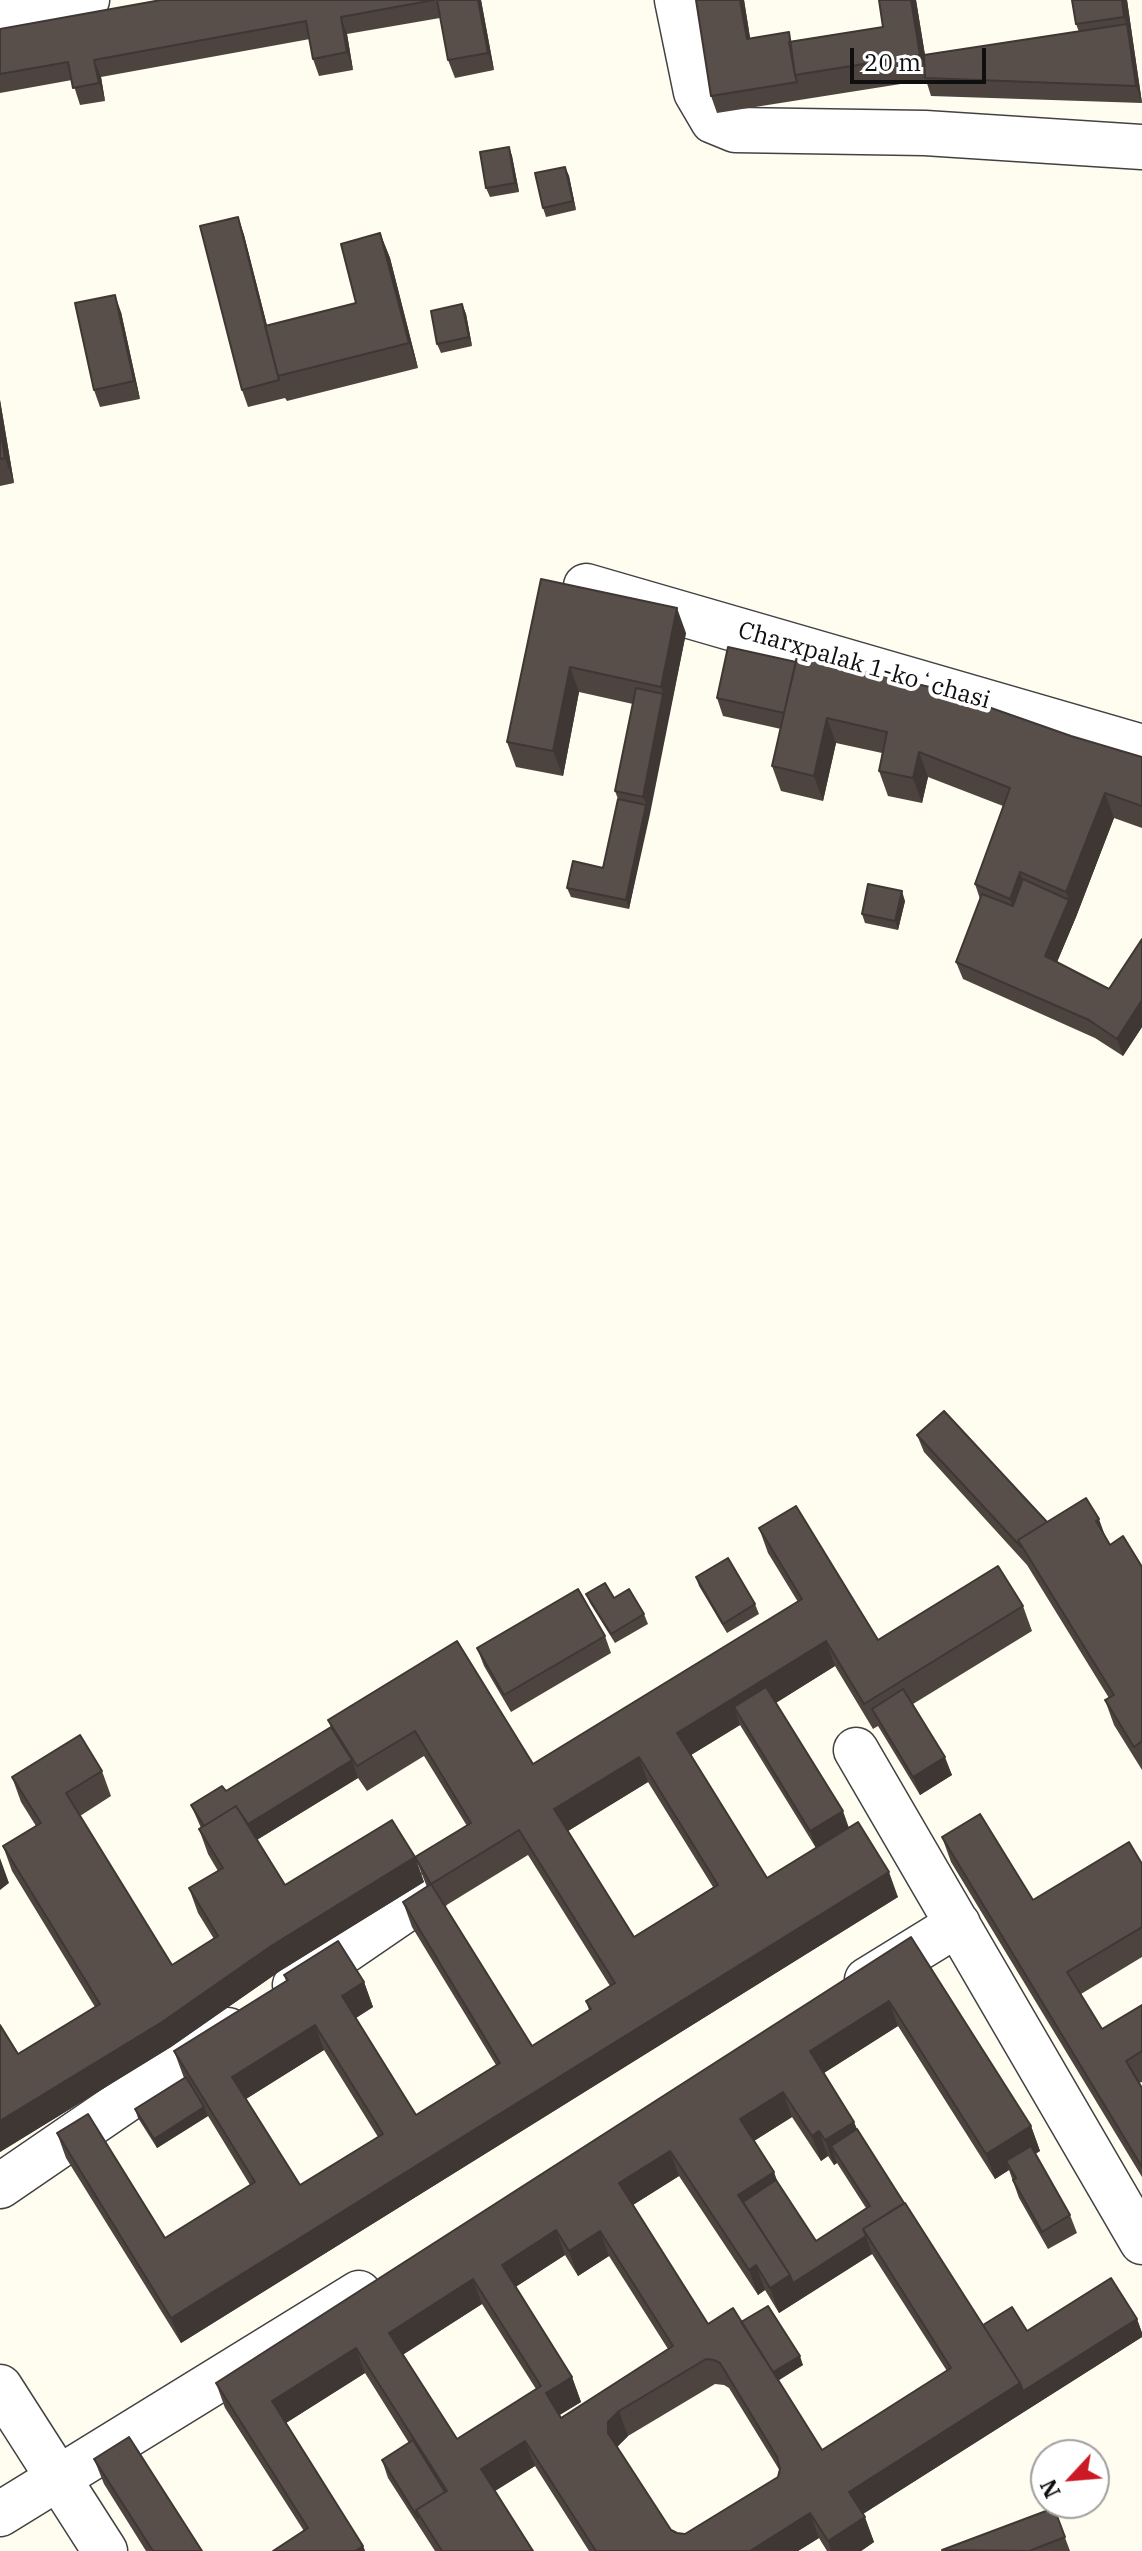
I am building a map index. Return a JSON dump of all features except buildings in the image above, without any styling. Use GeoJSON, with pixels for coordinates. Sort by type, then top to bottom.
{"type":"FeatureCollection","features":[{"type":"Feature","properties":{"kind":"street"},"geometry":{"type":"LineString","coordinates":[[0,16],[87,0]]}},
{"type":"Feature","properties":{"kind":"street"},"geometry":{"type":"LineString","coordinates":[[677,0],[696,92],[713,121],[735,130],[925,133],[1142,147]]}},
{"type":"Feature","properties":{"kind":"street","name":"Charxpalak 1-koʻchasi"},"geometry":{"type":"LineString","coordinates":[[586,586],[1142,747]]}},
{"type":"Feature","properties":{"kind":"street"},"geometry":{"type":"LineString","coordinates":[[856,1750],[1142,2242]]}},
{"type":"Feature","properties":{"kind":"street"},"geometry":{"type":"LineString","coordinates":[[0,2186],[425,1896]]}},
{"type":"Feature","properties":{"kind":"street"},"geometry":{"type":"LineString","coordinates":[[837,1998],[958,1924]]}},
{"type":"Feature","properties":{"kind":"street"},"geometry":{"type":"LineString","coordinates":[[0,2514],[394,2271]]}},
{"type":"Feature","properties":{"kind":"street"},"geometry":{"type":"LineString","coordinates":[[0,2387],[105,2551]]}}]}
